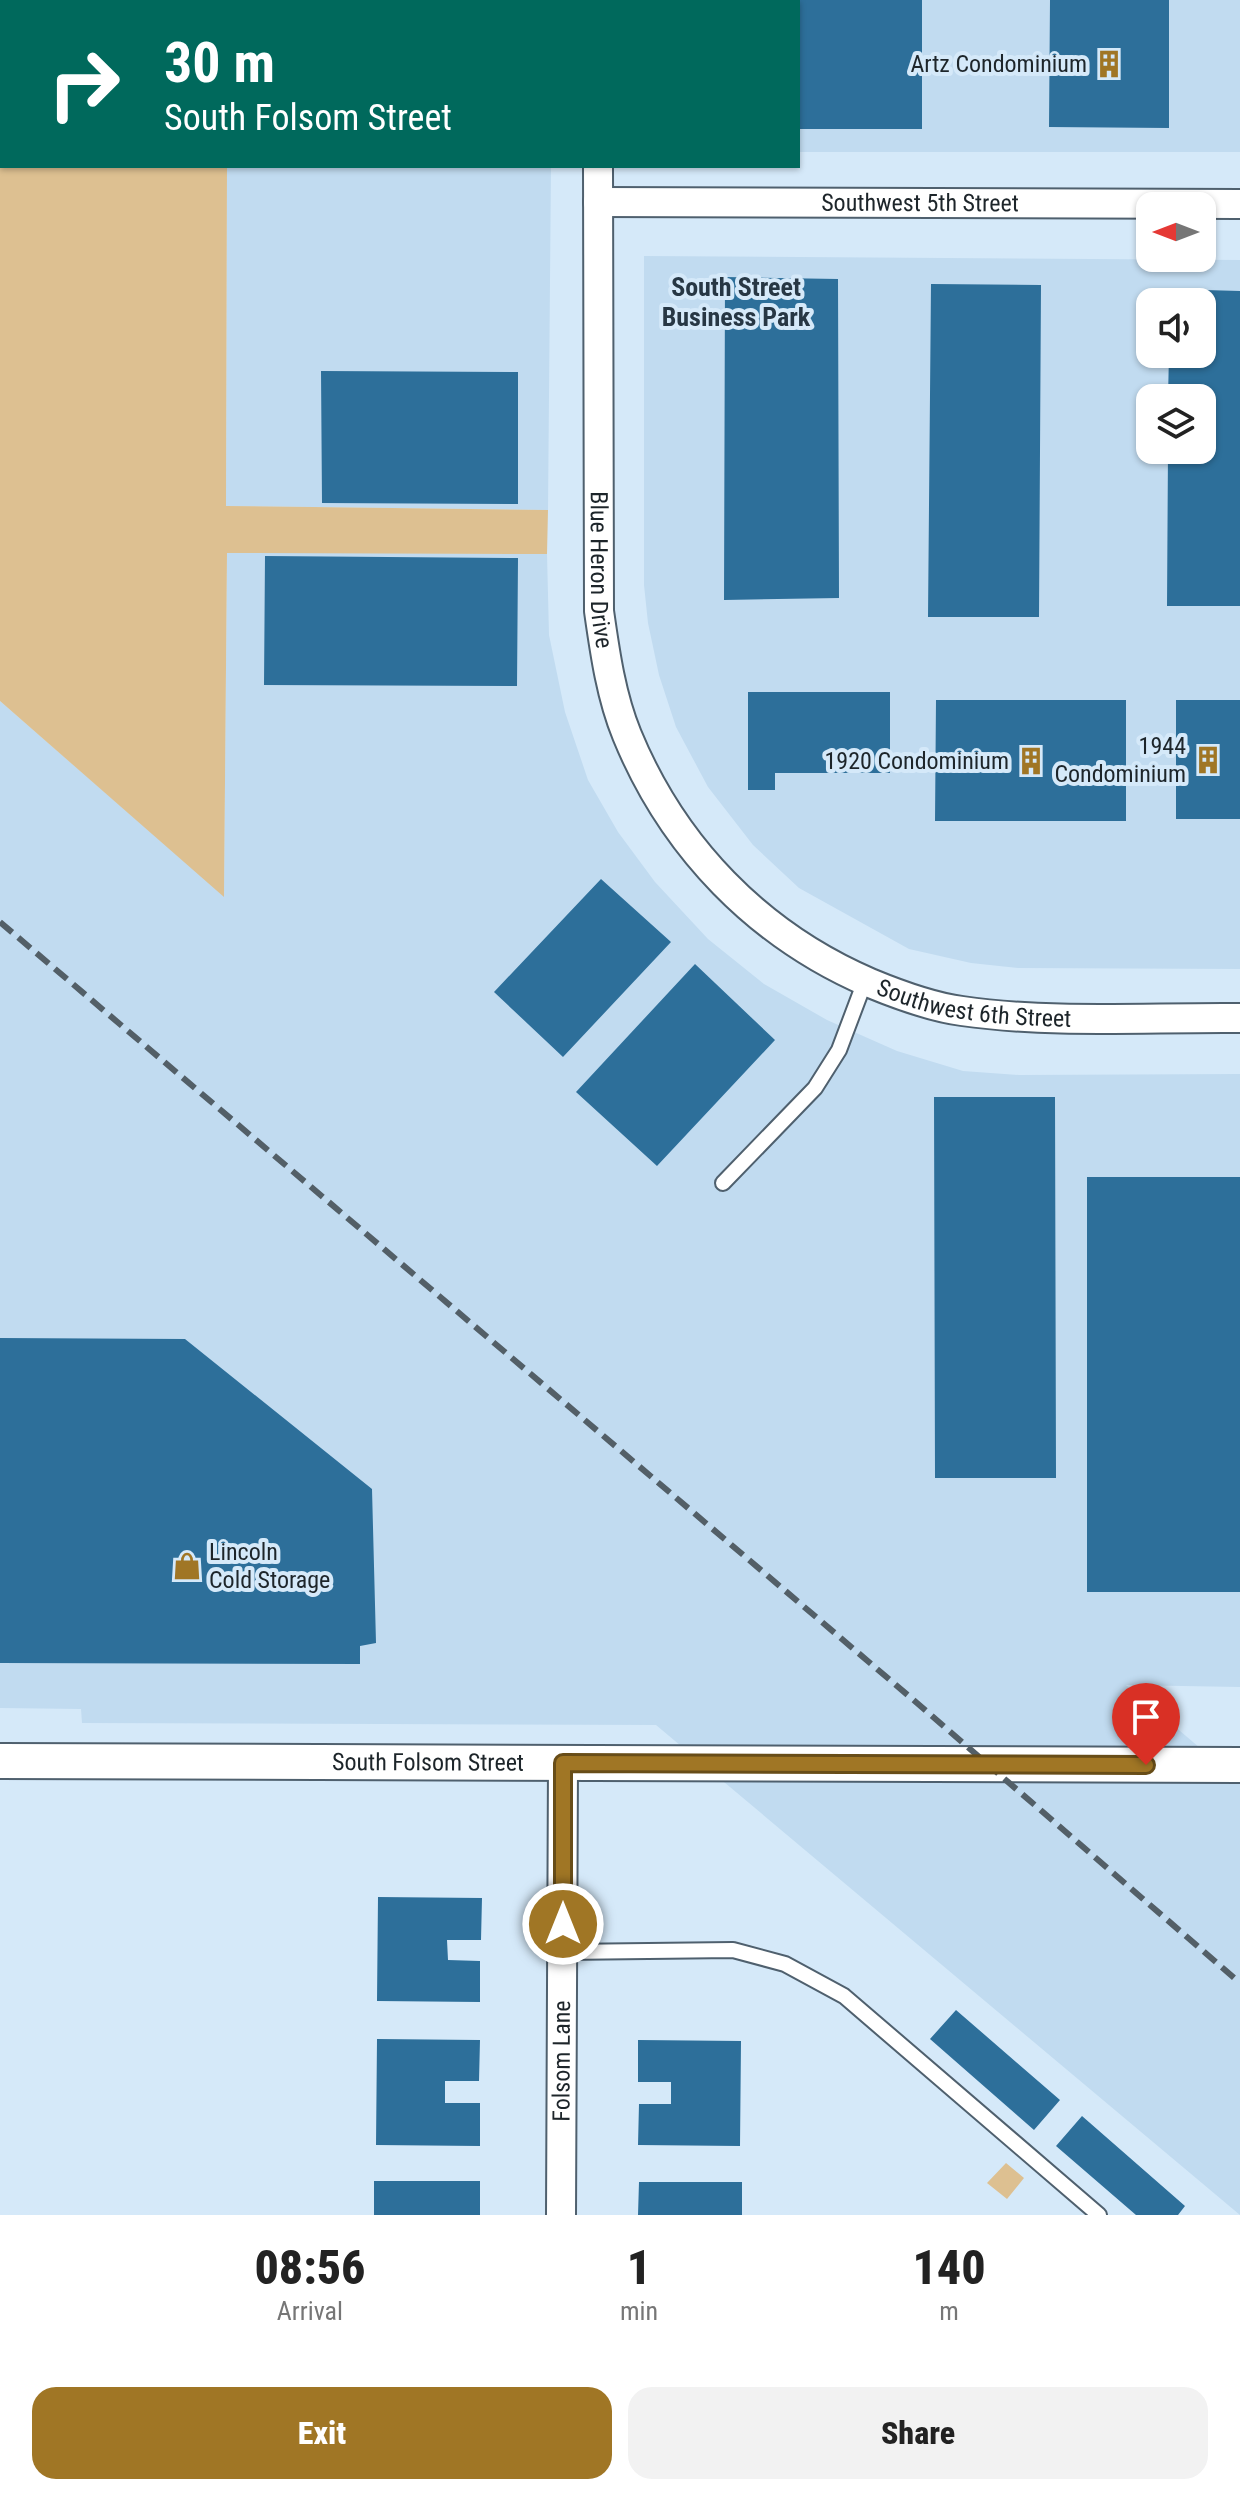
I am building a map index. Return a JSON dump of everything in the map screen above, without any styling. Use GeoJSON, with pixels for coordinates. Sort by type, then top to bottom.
{"type":"FeatureCollection","features":[{"type":"Feature","properties":{"kind":"street","name":"Blue Heron Drive"},"geometry":{"type":"LineString","coordinates":[[598,168],[599,611],[608,672],[626,733],[654,791],[688,844],[736,898]]}},
{"type":"Feature","properties":{"kind":"street","name":"Southwest 5th Street"},"geometry":{"type":"LineString","coordinates":[[598,202],[1240,204]]}},
{"type":"Feature","properties":{"kind":"street","name":"Southwest 6th Street"},"geometry":{"type":"LineString","coordinates":[[736,898],[785,938],[839,970],[897,994],[958,1011],[1017,1017],[1240,1018]]}},
{"type":"Feature","properties":{"kind":"street","name":"South Folsom Street"},"geometry":{"type":"LineString","coordinates":[[0,1761],[1240,1765]]}},
{"type":"Feature","properties":{"kind":"street","name":"Folsom Lane"},"geometry":{"type":"LineString","coordinates":[[561,2215],[563,1763]]}},
{"type":"Feature","properties":{"kind":"lane"},"geometry":{"type":"LineString","coordinates":[[723,1183],[815,1088],[839,1050],[865,981]]}},
{"type":"Feature","properties":{"kind":"lane"},"geometry":{"type":"LineString","coordinates":[[563,1952],[733,1950],[785,1964],[844,1996],[1099,2215]]}},
{"type":"Feature","properties":{"kind":"shaded area"},"geometry":{"type":"Polygon","coordinates":[[[800,0],[1240,0],[1240,152],[800,152],[800,0]]]}},
{"type":"Feature","properties":{"kind":"shaded area"},"geometry":{"type":"Polygon","coordinates":[[[0,168],[227,168],[226,506],[548,510],[547,554],[227,553],[224,897],[0,701],[0,168]]]}},
{"type":"Feature","properties":{"kind":"shaded area"},"geometry":{"type":"Polygon","coordinates":[[[227,168],[551,168],[548,510],[226,506],[227,168]]]}},
{"type":"Feature","properties":{"kind":"shaded area"},"geometry":{"type":"Polygon","coordinates":[[[644,256],[1136,259],[1136,272],[1216,272],[1216,260],[1240,260],[1240,969],[1018,968],[971,963],[909,949],[799,888],[753,845],[708,787],[676,727],[659,675],[644,585],[644,256]]]}},
{"type":"Feature","properties":{"kind":"shaded area"},"geometry":{"type":"Polygon","coordinates":[[[227,552],[547,554],[549,635],[565,712],[588,780],[618,832],[655,882],[708,939],[764,984],[827,1020],[897,1051],[963,1071],[1019,1075],[1240,1074],[1240,1687],[1126,1685],[1240,1782],[1240,2215],[656,1725],[82,1723],[81,1709],[0,1708],[0,701],[224,896],[227,552]]]}},
{"type":"Feature","properties":{"kind":"shaded area"},"geometry":{"type":"Polygon","coordinates":[[[1006,2163],[1024,2178],[1007,2199],[987,2183],[1006,2163]]]}},
{"type":"Feature","properties":{"kind":"building"},"geometry":{"type":"Polygon","coordinates":[[[800,0],[922,0],[922,129],[800,129],[800,0]]]}},
{"type":"Feature","properties":{"kind":"building","name":"Artz Condominium"},"geometry":{"type":"Polygon","coordinates":[[[1050,0],[1169,0],[1169,128],[1049,127],[1050,0]]]}},
{"type":"Feature","properties":{"kind":"building"},"geometry":{"type":"Polygon","coordinates":[[[725,277],[838,279],[839,598],[724,600],[725,277]]]}},
{"type":"Feature","properties":{"kind":"building"},"geometry":{"type":"Polygon","coordinates":[[[931,284],[1041,285],[1039,617],[928,617],[931,284]]]}},
{"type":"Feature","properties":{"kind":"building"},"geometry":{"type":"Polygon","coordinates":[[[1216,290],[1240,291],[1240,606],[1167,606],[1168,464],[1216,464],[1216,384],[1168,384],[1169,368],[1216,368],[1216,290]]]}},
{"type":"Feature","properties":{"kind":"building"},"geometry":{"type":"Polygon","coordinates":[[[321,371],[518,372],[518,504],[322,503],[321,371]]]}},
{"type":"Feature","properties":{"kind":"building"},"geometry":{"type":"Polygon","coordinates":[[[265,556],[518,558],[517,686],[264,685],[265,556]]]}},
{"type":"Feature","properties":{"kind":"building"},"geometry":{"type":"Polygon","coordinates":[[[748,692],[890,692],[890,773],[775,773],[775,790],[748,790],[748,692]]]}},
{"type":"Feature","properties":{"kind":"building","name":"1920 Condominium"},"geometry":{"type":"Polygon","coordinates":[[[936,700],[1126,700],[1126,821],[935,821],[936,700]]]}},
{"type":"Feature","properties":{"kind":"building","name":"1944 Condominium"},"geometry":{"type":"Polygon","coordinates":[[[1176,700],[1240,700],[1240,819],[1176,819],[1176,700]]]}},
{"type":"Feature","properties":{"kind":"building"},"geometry":{"type":"Polygon","coordinates":[[[601,879],[671,942],[563,1057],[494,992],[601,879]]]}},
{"type":"Feature","properties":{"kind":"building"},"geometry":{"type":"Polygon","coordinates":[[[695,964],[775,1040],[657,1166],[576,1092],[695,964]]]}},
{"type":"Feature","properties":{"kind":"building"},"geometry":{"type":"Polygon","coordinates":[[[934,1097],[1055,1097],[1056,1478],[935,1478],[934,1097]]]}},
{"type":"Feature","properties":{"kind":"building"},"geometry":{"type":"Polygon","coordinates":[[[1087,1177],[1240,1177],[1240,1592],[1087,1592],[1087,1177]]]}},
{"type":"Feature","properties":{"kind":"building","name":"Lincoln Cold Storage"},"geometry":{"type":"Polygon","coordinates":[[[0,1338],[185,1339],[372,1489],[376,1643],[360,1646],[360,1664],[0,1663],[0,1338]]]}},
{"type":"Feature","properties":{"kind":"building"},"geometry":{"type":"Polygon","coordinates":[[[378,1897],[482,1898],[481,1940],[447,1940],[448,1960],[480,1961],[480,2002],[377,2001],[378,1897]]]}},
{"type":"Feature","properties":{"kind":"building"},"geometry":{"type":"Polygon","coordinates":[[[956,2010],[1060,2100],[1034,2130],[930,2039],[956,2010]]]}},
{"type":"Feature","properties":{"kind":"building"},"geometry":{"type":"Polygon","coordinates":[[[377,2039],[480,2040],[479,2081],[445,2081],[445,2103],[480,2103],[480,2146],[376,2145],[377,2039]]]}},
{"type":"Feature","properties":{"kind":"building"},"geometry":{"type":"Polygon","coordinates":[[[638,2040],[741,2041],[740,2146],[638,2145],[639,2104],[671,2104],[671,2082],[638,2082],[638,2040]]]}},
{"type":"Feature","properties":{"kind":"building"},"geometry":{"type":"Polygon","coordinates":[[[1082,2116],[1185,2206],[1178,2215],[1136,2215],[1056,2146],[1082,2116]]]}},
{"type":"Feature","properties":{"kind":"building"},"geometry":{"type":"Polygon","coordinates":[[[374,2181],[480,2181],[480,2215],[374,2215],[374,2181]]]}},
{"type":"Feature","properties":{"kind":"building"},"geometry":{"type":"Polygon","coordinates":[[[639,2182],[742,2182],[742,2215],[638,2215],[639,2182]]]}},
{"type":"Feature","properties":{"kind":"railway"},"geometry":{"type":"LineString","coordinates":[[0,922],[917,1703],[1240,1983]]}},
{"type":"Feature","properties":{"kind":"place","name":"Artz Condominium"},"geometry":{"type":"Point","coordinates":[1109,64]}},
{"type":"Feature","properties":{"kind":"place","name":"1944 Condominium"},"geometry":{"type":"Point","coordinates":[1208,760]}},
{"type":"Feature","properties":{"kind":"place","name":"1920 Condominium"},"geometry":{"type":"Point","coordinates":[1031,761]}},
{"type":"Feature","properties":{"kind":"place","name":"Lincoln Cold Storage"},"geometry":{"type":"Point","coordinates":[187,1566]}},
{"type":"Feature","properties":{"kind":"district","name":"South Street Business Park"},"geometry":{"type":"Point","coordinates":[736,302]}},
{"type":"Feature","properties":{"kind":"route"},"geometry":{"type":"LineString","coordinates":[[563,1924],[563,1763],[1146,1765]]}}]}
